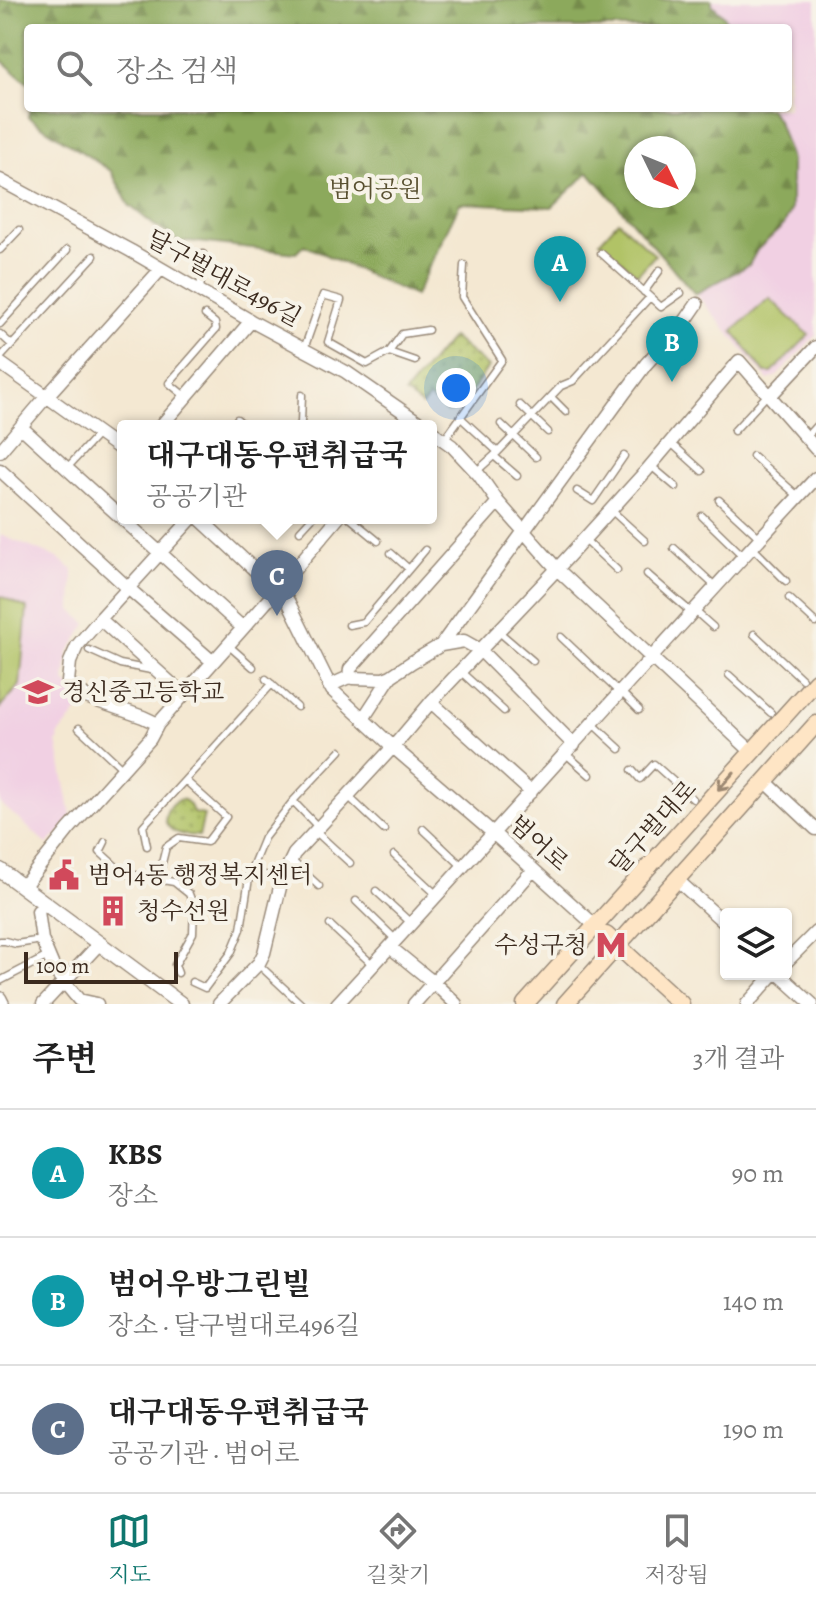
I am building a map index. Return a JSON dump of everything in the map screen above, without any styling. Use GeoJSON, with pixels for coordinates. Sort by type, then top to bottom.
{"type":"FeatureCollection","features":[{"type":"Feature","properties":{"kind":"main road","name":"달구벌대로"},"geometry":{"type":"LineString","coordinates":[[565,1004],[607,935],[809,680]]}},
{"type":"Feature","properties":{"kind":"main road","name":"달구벌대로"},"geometry":{"type":"LineString","coordinates":[[525,1004],[676,879],[816,724]]}},
{"type":"Feature","properties":{"kind":"main road","name":"범어로"},"geometry":{"type":"LineString","coordinates":[[607,935],[681,1004]]}},
{"type":"Feature","properties":{"kind":"street","name":"달구벌대로496길"},"geometry":{"type":"LineString","coordinates":[[0,180],[346,372],[413,420]]}},
{"type":"Feature","properties":{"kind":"street"},"geometry":{"type":"LineString","coordinates":[[0,451],[161,269]]}},
{"type":"Feature","properties":{"kind":"street"},"geometry":{"type":"LineString","coordinates":[[441,645],[639,374],[697,304]]}},
{"type":"Feature","properties":{"kind":"street"},"geometry":{"type":"LineString","coordinates":[[166,420],[251,321]]}},
{"type":"Feature","properties":{"kind":"street"},"geometry":{"type":"LineString","coordinates":[[770,394],[816,347]]}},
{"type":"Feature","properties":{"kind":"street"},"geometry":{"type":"LineString","coordinates":[[0,360],[117,446]]}},
{"type":"Feature","properties":{"kind":"street"},"geometry":{"type":"LineString","coordinates":[[219,1004],[258,964],[264,953],[282,879],[294,854],[611,510],[739,361],[816,449]]}},
{"type":"Feature","properties":{"kind":"street"},"geometry":{"type":"LineString","coordinates":[[21,427],[117,514]]}},
{"type":"Feature","properties":{"kind":"street","name":"달구벌대로496길"},"geometry":{"type":"LineString","coordinates":[[437,436],[452,446],[476,472],[557,569],[752,752]]}},
{"type":"Feature","properties":{"kind":"street"},"geometry":{"type":"LineString","coordinates":[[0,470],[213,662]]}},
{"type":"Feature","properties":{"kind":"street"},"geometry":{"type":"LineString","coordinates":[[337,1004],[816,478]]}},
{"type":"Feature","properties":{"kind":"street"},"geometry":{"type":"LineString","coordinates":[[349,677],[350,669],[498,502]]}},
{"type":"Feature","properties":{"kind":"street"},"geometry":{"type":"LineString","coordinates":[[128,524],[243,628]]}},
{"type":"Feature","properties":{"kind":"street"},"geometry":{"type":"LineString","coordinates":[[158,724],[86,697],[68,682],[70,662],[77,646],[187,524]]}},
{"type":"Feature","properties":{"kind":"street","name":"범어로"},"geometry":{"type":"LineString","coordinates":[[205,524],[288,601],[329,686],[393,747],[607,935]]}},
{"type":"Feature","properties":{"kind":"street"},"geometry":{"type":"LineString","coordinates":[[23,887],[69,829],[150,739],[158,724],[333,524]]}},
{"type":"Feature","properties":{"kind":"street"},"geometry":{"type":"LineString","coordinates":[[100,619],[184,695]]}},
{"type":"Feature","properties":{"kind":"street"},"geometry":{"type":"LineString","coordinates":[[329,686],[349,677],[383,679],[441,645],[464,641],[480,650],[570,749]]}},
{"type":"Feature","properties":{"kind":"street"},"geometry":{"type":"LineString","coordinates":[[363,719],[391,676]]}},
{"type":"Feature","properties":{"kind":"street"},"geometry":{"type":"LineString","coordinates":[[431,702],[531,792]]}},
{"type":"Feature","properties":{"kind":"street"},"geometry":{"type":"LineString","coordinates":[[764,780],[816,829]]}},
{"type":"Feature","properties":{"kind":"street"},"geometry":{"type":"LineString","coordinates":[[0,870],[181,1004]]}},
{"type":"Feature","properties":{"kind":"street"},"geometry":{"type":"LineString","coordinates":[[414,1004],[533,870]]}},
{"type":"Feature","properties":{"kind":"street"},"geometry":{"type":"LineString","coordinates":[[676,879],[720,919]]}},
{"type":"Feature","properties":{"kind":"street"},"geometry":{"type":"LineString","coordinates":[[38,911],[42,940],[55,971],[79,1000],[97,1004]]}},
{"type":"Feature","properties":{"kind":"street"},"geometry":{"type":"LineString","coordinates":[[792,956],[816,932]]}},
{"type":"Feature","properties":{"kind":"street"},"geometry":{"type":"LineString","coordinates":[[43,1004],[100,943]]}},
{"type":"Feature","properties":{"kind":"street"},"geometry":{"type":"LineString","coordinates":[[393,944],[456,1004]]}},
{"type":"Feature","properties":{"kind":"street"},"geometry":{"type":"LineString","coordinates":[[747,1004],[771,980]]}},
{"type":"Feature","properties":{"kind":"street"},"geometry":{"type":"LineString","coordinates":[[784,980],[812,1004]]}},
{"type":"Feature","properties":{"kind":"street"},"geometry":{"type":"LineString","coordinates":[[0,998],[3,1004]]}},
{"type":"Feature","properties":{"kind":"lane"},"geometry":{"type":"LineString","coordinates":[[0,250],[19,230]]}},
{"type":"Feature","properties":{"kind":"lane"},"geometry":{"type":"LineString","coordinates":[[0,324],[67,250]]}},
{"type":"Feature","properties":{"kind":"lane"},"geometry":{"type":"LineString","coordinates":[[601,253],[661,307],[681,293]]}},
{"type":"Feature","properties":{"kind":"lane"},"geometry":{"type":"LineString","coordinates":[[200,291],[203,254]]}},
{"type":"Feature","properties":{"kind":"lane"},"geometry":{"type":"LineString","coordinates":[[0,360],[94,256]]}},
{"type":"Feature","properties":{"kind":"lane"},"geometry":{"type":"LineString","coordinates":[[444,440],[502,360],[462,297],[464,265]]}},
{"type":"Feature","properties":{"kind":"lane"},"geometry":{"type":"LineString","coordinates":[[476,472],[561,386],[573,381],[647,295],[660,270]]}},
{"type":"Feature","properties":{"kind":"lane"},"geometry":{"type":"LineString","coordinates":[[304,349],[323,295],[341,300],[328,342],[367,364],[389,352],[402,334],[428,330]]}},
{"type":"Feature","properties":{"kind":"lane"},"geometry":{"type":"LineString","coordinates":[[186,397],[169,383],[216,329],[215,323],[205,315]]}},
{"type":"Feature","properties":{"kind":"lane"},"geometry":{"type":"LineString","coordinates":[[0,334],[12,345]]}},
{"type":"Feature","properties":{"kind":"lane"},"geometry":{"type":"LineString","coordinates":[[389,352],[415,361]]}},
{"type":"Feature","properties":{"kind":"lane"},"geometry":{"type":"LineString","coordinates":[[734,431],[770,394]]}},
{"type":"Feature","properties":{"kind":"lane"},"geometry":{"type":"LineString","coordinates":[[301,420],[302,395]]}},
{"type":"Feature","properties":{"kind":"lane"},"geometry":{"type":"LineString","coordinates":[[551,397],[566,412]]}},
{"type":"Feature","properties":{"kind":"lane"},"geometry":{"type":"LineString","coordinates":[[520,405],[548,432]]}},
{"type":"Feature","properties":{"kind":"lane"},"geometry":{"type":"LineString","coordinates":[[460,417],[517,476]]}},
{"type":"Feature","properties":{"kind":"lane"},"geometry":{"type":"LineString","coordinates":[[501,424],[536,457]]}},
{"type":"Feature","properties":{"kind":"lane"},"geometry":{"type":"LineString","coordinates":[[806,437],[816,426]]}},
{"type":"Feature","properties":{"kind":"lane"},"geometry":{"type":"LineString","coordinates":[[67,468],[99,433]]}},
{"type":"Feature","properties":{"kind":"lane"},"geometry":{"type":"LineString","coordinates":[[670,442],[702,471]]}},
{"type":"Feature","properties":{"kind":"lane"},"geometry":{"type":"LineString","coordinates":[[577,491],[593,501],[624,456]]}},
{"type":"Feature","properties":{"kind":"lane"},"geometry":{"type":"LineString","coordinates":[[753,456],[799,497]]}},
{"type":"Feature","properties":{"kind":"lane"},"geometry":{"type":"LineString","coordinates":[[650,465],[676,487]]}},
{"type":"Feature","properties":{"kind":"lane"},"geometry":{"type":"LineString","coordinates":[[719,500],[752,547],[786,581]]}},
{"type":"Feature","properties":{"kind":"lane"},"geometry":{"type":"LineString","coordinates":[[611,510],[645,541]]}},
{"type":"Feature","properties":{"kind":"lane"},"geometry":{"type":"LineString","coordinates":[[702,516],[752,547]]}},
{"type":"Feature","properties":{"kind":"lane"},"geometry":{"type":"LineString","coordinates":[[300,531],[306,524]]}},
{"type":"Feature","properties":{"kind":"lane"},"geometry":{"type":"LineString","coordinates":[[357,524],[378,541]]}},
{"type":"Feature","properties":{"kind":"lane"},"geometry":{"type":"LineString","coordinates":[[584,539],[617,570]]}},
{"type":"Feature","properties":{"kind":"lane"},"geometry":{"type":"LineString","coordinates":[[674,548],[716,587]]}},
{"type":"Feature","properties":{"kind":"lane"},"geometry":{"type":"LineString","coordinates":[[349,625],[364,622],[425,550]]}},
{"type":"Feature","properties":{"kind":"lane"},"geometry":{"type":"LineString","coordinates":[[391,553],[409,569]]}},
{"type":"Feature","properties":{"kind":"lane"},"geometry":{"type":"LineString","coordinates":[[647,574],[713,627]]}},
{"type":"Feature","properties":{"kind":"lane"},"geometry":{"type":"LineString","coordinates":[[789,598],[816,623]]}},
{"type":"Feature","properties":{"kind":"lane"},"geometry":{"type":"LineString","coordinates":[[498,631],[533,661]]}},
{"type":"Feature","properties":{"kind":"lane","name":"달구벌대로"},"geometry":{"type":"LineString","coordinates":[[754,634],[809,680]]}},
{"type":"Feature","properties":{"kind":"lane"},"geometry":{"type":"LineString","coordinates":[[561,637],[639,710]]}},
{"type":"Feature","properties":{"kind":"lane"},"geometry":{"type":"LineString","coordinates":[[228,645],[253,667]]}},
{"type":"Feature","properties":{"kind":"lane"},"geometry":{"type":"LineString","coordinates":[[89,650],[120,664],[159,672]]}},
{"type":"Feature","properties":{"kind":"lane"},"geometry":{"type":"LineString","coordinates":[[460,671],[504,711]]}},
{"type":"Feature","properties":{"kind":"lane"},"geometry":{"type":"LineString","coordinates":[[729,675],[771,713]]}},
{"type":"Feature","properties":{"kind":"lane"},"geometry":{"type":"LineString","coordinates":[[147,846],[143,826],[269,681],[297,707]]}},
{"type":"Feature","properties":{"kind":"lane"},"geometry":{"type":"LineString","coordinates":[[593,724],[620,749]]}},
{"type":"Feature","properties":{"kind":"lane"},"geometry":{"type":"LineString","coordinates":[[79,728],[123,769]]}},
{"type":"Feature","properties":{"kind":"lane"},"geometry":{"type":"LineString","coordinates":[[570,749],[590,775]]}},
{"type":"Feature","properties":{"kind":"lane"},"geometry":{"type":"LineString","coordinates":[[192,982],[205,988],[231,953],[241,929],[250,872],[264,838],[293,801],[340,751]]}},
{"type":"Feature","properties":{"kind":"lane","name":"달구벌대로"},"geometry":{"type":"LineString","coordinates":[[632,770],[640,779],[654,764],[693,799]]}},
{"type":"Feature","properties":{"kind":"lane"},"geometry":{"type":"LineString","coordinates":[[158,879],[166,847],[179,838],[207,842],[226,817],[185,780]]}},
{"type":"Feature","properties":{"kind":"lane"},"geometry":{"type":"LineString","coordinates":[[348,796],[384,830]]}},
{"type":"Feature","properties":{"kind":"lane"},"geometry":{"type":"LineString","coordinates":[[293,801],[350,863]]}},
{"type":"Feature","properties":{"kind":"lane"},"geometry":{"type":"LineString","coordinates":[[423,829],[463,867]]}},
{"type":"Feature","properties":{"kind":"lane"},"geometry":{"type":"LineString","coordinates":[[105,842],[100,852],[123,873],[174,882],[189,894],[194,907],[193,933],[175,965],[178,973]]}},
{"type":"Feature","properties":{"kind":"lane"},"geometry":{"type":"LineString","coordinates":[[394,855],[437,895]]}},
{"type":"Feature","properties":{"kind":"lane"},"geometry":{"type":"LineString","coordinates":[[291,860],[319,886]]}},
{"type":"Feature","properties":{"kind":"lane"},"geometry":{"type":"LineString","coordinates":[[250,872],[282,879]]}},
{"type":"Feature","properties":{"kind":"lane"},"geometry":{"type":"LineString","coordinates":[[376,891],[411,923]]}},
{"type":"Feature","properties":{"kind":"lane"},"geometry":{"type":"LineString","coordinates":[[356,901],[393,944]]}},
{"type":"Feature","properties":{"kind":"lane"},"geometry":{"type":"LineString","coordinates":[[330,925],[373,965]]}},
{"type":"Feature","properties":{"kind":"lane"},"geometry":{"type":"LineString","coordinates":[[0,941],[16,944],[42,940]]}},
{"type":"Feature","properties":{"kind":"lane"},"geometry":{"type":"LineString","coordinates":[[0,981],[48,956]]}},
{"type":"Feature","properties":{"kind":"lane"},"geometry":{"type":"LineString","coordinates":[[258,964],[301,1004]]}},
{"type":"Feature","properties":{"kind":"shaded area"},"geometry":{"type":"Polygon","coordinates":[[[712,0],[816,0],[816,335],[777,376],[768,380],[696,294],[749,265],[757,250],[784,225],[772,112],[792,112],[792,24],[727,24],[712,0]]]}},
{"type":"Feature","properties":{"kind":"shaded area","name":"경신중고등학교"},"geometry":{"type":"Polygon","coordinates":[[[0,535],[58,558],[73,570],[72,610],[87,624],[68,653],[65,682],[86,701],[58,736],[57,742],[72,820],[47,844],[0,803],[0,535]]]}},
{"type":"Feature","properties":{"kind":"green space"},"geometry":{"type":"Polygon","coordinates":[[[0,0],[712,0],[727,24],[24,24],[24,80],[0,59],[0,0]]]}},
{"type":"Feature","properties":{"kind":"green space","name":"범어공원"},"geometry":{"type":"Polygon","coordinates":[[[29,112],[772,112],[778,121],[791,160],[791,210],[784,225],[757,250],[749,265],[695,294],[589,172],[552,207],[460,203],[415,296],[304,245],[296,253],[180,242],[129,205],[111,171],[28,117],[29,112]]]}},
{"type":"Feature","properties":{"kind":"green space"},"geometry":{"type":"Polygon","coordinates":[[[618,221],[655,255],[637,275],[600,241],[618,221]]]}},
{"type":"Feature","properties":{"kind":"green space"},"geometry":{"type":"Polygon","coordinates":[[[769,298],[809,335],[772,373],[765,373],[733,331],[769,298]]]}},
{"type":"Feature","properties":{"kind":"green space"},"geometry":{"type":"Polygon","coordinates":[[[452,337],[488,367],[459,410],[447,412],[429,398],[422,406],[405,393],[452,337]]]}},
{"type":"Feature","properties":{"kind":"green space"},"geometry":{"type":"Polygon","coordinates":[[[0,596],[27,608],[20,685],[0,708],[0,596]]]}},
{"type":"Feature","properties":{"kind":"green space"},"geometry":{"type":"Polygon","coordinates":[[[181,799],[189,804],[193,813],[204,815],[199,836],[178,833],[166,822],[172,804],[181,799]]]}},
{"type":"Feature","properties":{"kind":"place","name":"KBS"},"geometry":{"type":"Point","coordinates":[560,302]}},
{"type":"Feature","properties":{"kind":"place","name":"범어우방그린빌"},"geometry":{"type":"Point","coordinates":[672,382]}},
{"type":"Feature","properties":{"kind":"place","name":"대구대동우편취급국"},"geometry":{"type":"Point","coordinates":[277,616]}},
{"type":"Feature","properties":{"kind":"place","name":"경신중고등학교"},"geometry":{"type":"Point","coordinates":[38,692]}},
{"type":"Feature","properties":{"kind":"place","name":"범어4동 행정복지센터"},"geometry":{"type":"Point","coordinates":[64,875]}},
{"type":"Feature","properties":{"kind":"place","name":"청수선원"},"geometry":{"type":"Point","coordinates":[113,911]}},
{"type":"Feature","properties":{"kind":"place","name":"수성구청"},"geometry":{"type":"Point","coordinates":[611,945]}}]}
